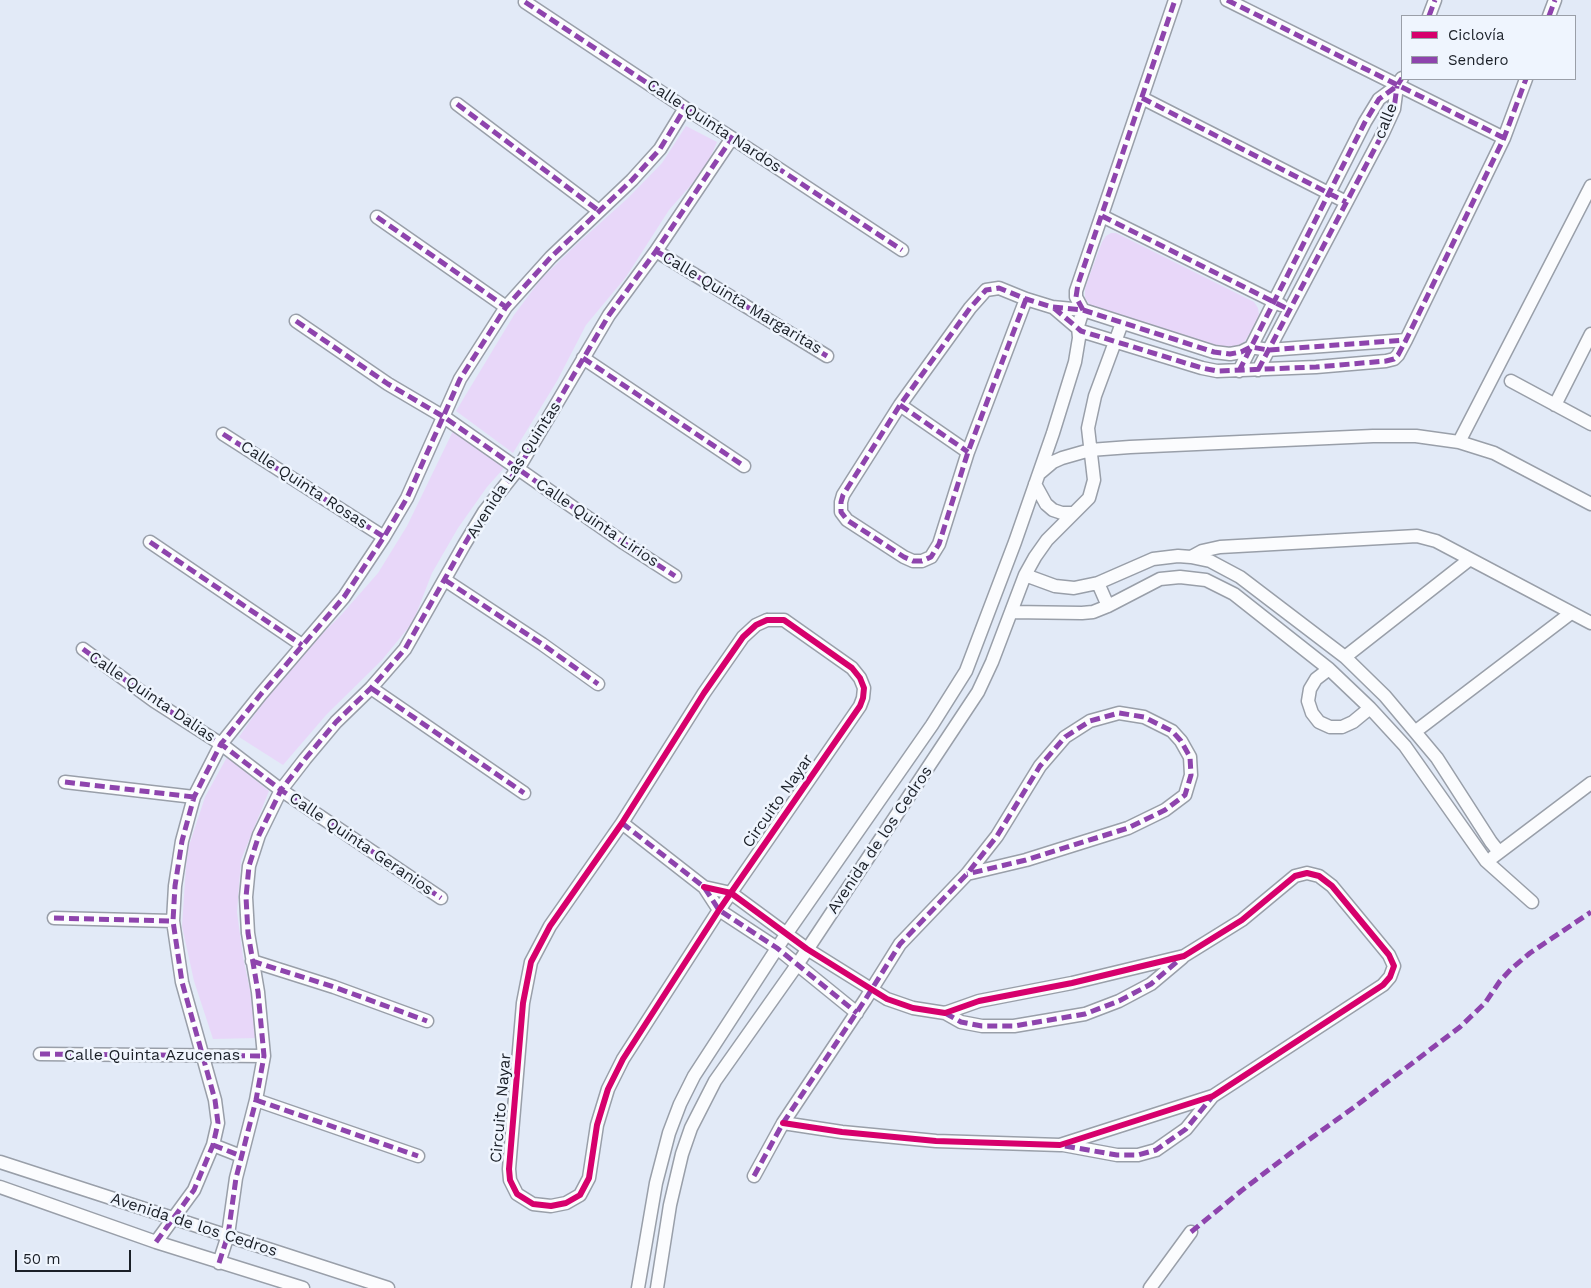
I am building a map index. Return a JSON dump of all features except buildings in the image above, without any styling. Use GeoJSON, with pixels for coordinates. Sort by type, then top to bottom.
{"type":"FeatureCollection","features":[{"type":"Feature","properties":{"kind":"street"},"geometry":{"type":"LineString","coordinates":[[1083,310],[1076,298],[1076,291],[1176,0]]}},
{"type":"Feature","properties":{"kind":"street"},"geometry":{"type":"LineString","coordinates":[[1227,0],[1400,82],[1504,138]]}},
{"type":"Feature","properties":{"kind":"street"},"geometry":{"type":"LineString","coordinates":[[1429,15],[1435,0]]}},
{"type":"Feature","properties":{"kind":"street"},"geometry":{"type":"LineString","coordinates":[[1549,15],[1555,0]]}},
{"type":"Feature","properties":{"kind":"street","name":"Calle Quinta Nardos"},"geometry":{"type":"LineString","coordinates":[[525,2],[902,250]]}},
{"type":"Feature","properties":{"kind":"street"},"geometry":{"type":"LineString","coordinates":[[1052,307],[1078,330],[1217,371],[1258,370],[1394,359],[1406,340],[1504,138],[1526,80]]}},
{"type":"Feature","properties":{"kind":"street","name":"calle"},"geometry":{"type":"LineString","coordinates":[[1240,371],[1371,111],[1379,99],[1400,82]]}},
{"type":"Feature","properties":{"kind":"street","name":"calle"},"geometry":{"type":"LineString","coordinates":[[1258,370],[1394,109],[1400,82]]}},
{"type":"Feature","properties":{"kind":"street"},"geometry":{"type":"LineString","coordinates":[[1142,98],[1346,202]]}},
{"type":"Feature","properties":{"kind":"street"},"geometry":{"type":"LineString","coordinates":[[457,104],[599,211]]}},
{"type":"Feature","properties":{"kind":"street"},"geometry":{"type":"LineString","coordinates":[[156,1242],[194,1190],[213,1145],[218,1124],[215,1100],[182,982],[173,921],[175,886],[182,841],[194,797],[221,744],[344,597],[384,537],[407,498],[460,379],[506,307],[551,257],[632,180],[660,149],[684,108]]}},
{"type":"Feature","properties":{"kind":"street","name":"Avenida Las Quintas"},"geometry":{"type":"LineString","coordinates":[[219,1263],[228,1235],[236,1178],[256,1100],[264,1056],[258,992],[248,933],[246,897],[249,866],[259,835],[281,790],[336,722],[371,688],[405,649],[484,512],[518,469],[609,315],[656,251],[732,138]]}},
{"type":"Feature","properties":{"kind":"street"},"geometry":{"type":"LineString","coordinates":[[1459,442],[1591,186]]}},
{"type":"Feature","properties":{"kind":"street"},"geometry":{"type":"LineString","coordinates":[[1102,216],[1290,310]]}},
{"type":"Feature","properties":{"kind":"street"},"geometry":{"type":"LineString","coordinates":[[377,217],[506,307]]}},
{"type":"Feature","properties":{"kind":"street","name":"Calle Quinta Margaritas"},"geometry":{"type":"LineString","coordinates":[[656,251],[827,356]]}},
{"type":"Feature","properties":{"kind":"street"},"geometry":{"type":"LineString","coordinates":[[1026,299],[968,452],[939,544],[931,557],[922,561],[913,561],[847,520],[841,512],[841,502],[843,495],[900,405],[970,308],[986,290],[999,288],[1052,307],[1083,310],[1214,352],[1230,354],[1242,352],[1251,347],[1268,350],[1406,340]]}},
{"type":"Feature","properties":{"kind":"street","name":"Avenida de los Cedros"},"geometry":{"type":"LineString","coordinates":[[638,1288],[656,1183],[669,1133],[680,1104],[694,1076],[787,933],[951,696],[966,671],[1037,480],[1074,362],[1079,338],[1078,326],[1083,310]]}},
{"type":"Feature","properties":{"kind":"street","name":"Calle Quinta Lirios"},"geometry":{"type":"LineString","coordinates":[[296,321],[388,384],[444,417],[676,576]]}},
{"type":"Feature","properties":{"kind":"street","name":"Avenida de los Cedros"},"geometry":{"type":"LineString","coordinates":[[657,1288],[670,1205],[682,1154],[691,1128],[715,1081],[797,965],[978,692],[992,662],[1025,575],[1047,540],[1084,503],[1093,489],[1094,480],[1088,428],[1095,396],[1122,323]]}},
{"type":"Feature","properties":{"kind":"street"},"geometry":{"type":"LineString","coordinates":[[1555,405],[1591,334]]}},
{"type":"Feature","properties":{"kind":"street"},"geometry":{"type":"LineString","coordinates":[[584,358],[744,466]]}},
{"type":"Feature","properties":{"kind":"street"},"geometry":{"type":"LineString","coordinates":[[1511,381],[1591,424]]}},
{"type":"Feature","properties":{"kind":"street"},"geometry":{"type":"LineString","coordinates":[[900,405],[968,452]]}},
{"type":"Feature","properties":{"kind":"street","name":"Calle Quinta Rosas"},"geometry":{"type":"LineString","coordinates":[[223,434],[384,537]]}},
{"type":"Feature","properties":{"kind":"street"},"geometry":{"type":"LineString","coordinates":[[1072,513],[1062,513],[1053,510],[1046,504],[1037,480],[1053,462],[1090,450],[1373,436],[1416,436],[1459,442],[1494,454],[1591,504]]}},
{"type":"Feature","properties":{"kind":"street"},"geometry":{"type":"LineString","coordinates":[[1191,557],[1202,551],[1220,547],[1418,536],[1436,541],[1591,623]]}},
{"type":"Feature","properties":{"kind":"street"},"geometry":{"type":"LineString","coordinates":[[150,542],[302,645]]}},
{"type":"Feature","properties":{"kind":"street"},"geometry":{"type":"LineString","coordinates":[[1025,575],[1056,586],[1074,588],[1098,583],[1153,559],[1178,556],[1210,561],[1240,577],[1345,657],[1385,696],[1437,758],[1491,842],[1500,852]]}},
{"type":"Feature","properties":{"kind":"street"},"geometry":{"type":"LineString","coordinates":[[1345,657],[1470,559]]}},
{"type":"Feature","properties":{"kind":"street"},"geometry":{"type":"LineString","coordinates":[[1011,612],[1093,612],[1160,580],[1180,577],[1206,580],[1234,594],[1329,668],[1370,708],[1405,746],[1486,861],[1532,902]]}},
{"type":"Feature","properties":{"kind":"street"},"geometry":{"type":"LineString","coordinates":[[445,580],[542,644],[598,684]]}},
{"type":"Feature","properties":{"kind":"street"},"geometry":{"type":"LineString","coordinates":[[1098,583],[1108,606]]}},
{"type":"Feature","properties":{"kind":"street"},"geometry":{"type":"LineString","coordinates":[[997,588],[1017,596]]}},
{"type":"Feature","properties":{"kind":"street"},"geometry":{"type":"LineString","coordinates":[[1416,731],[1571,612]]}},
{"type":"Feature","properties":{"kind":"street","name":"Circuito Nayar"},"geometry":{"type":"LineString","coordinates":[[767,620],[784,620],[852,668],[860,678],[864,688],[863,698],[860,706],[731,893],[622,1059],[608,1089],[597,1125],[589,1178],[580,1195],[566,1203],[551,1206],[533,1204],[518,1194],[510,1180],[509,1153],[523,1003],[531,962],[550,926],[622,823],[704,693],[743,637],[756,625],[767,620]]}},
{"type":"Feature","properties":{"kind":"street","name":"Calle Quinta Dalias"},"geometry":{"type":"LineString","coordinates":[[83,649],[154,701],[221,744],[281,790]]}},
{"type":"Feature","properties":{"kind":"street"},"geometry":{"type":"LineString","coordinates":[[1329,668],[1316,679],[1310,689],[1308,701],[1312,713],[1319,722],[1330,727],[1342,727],[1353,722],[1370,708]]}},
{"type":"Feature","properties":{"kind":"street"},"geometry":{"type":"LineString","coordinates":[[371,688],[524,793]]}},
{"type":"Feature","properties":{"kind":"street"},"geometry":{"type":"LineString","coordinates":[[754,1176],[783,1123],[857,1013],[900,944],[967,874],[996,836],[1040,766],[1065,737],[1090,721],[1119,713],[1144,717],[1172,731],[1181,741],[1190,757],[1191,775],[1185,795],[1165,810],[1128,828],[1026,860],[967,874]]}},
{"type":"Feature","properties":{"kind":"street"},"geometry":{"type":"LineString","coordinates":[[65,782],[194,797]]}},
{"type":"Feature","properties":{"kind":"street"},"geometry":{"type":"LineString","coordinates":[[1486,861],[1591,783]]}},
{"type":"Feature","properties":{"kind":"street","name":"Calle Quinta Geranios"},"geometry":{"type":"LineString","coordinates":[[281,790],[441,898]]}},
{"type":"Feature","properties":{"kind":"street"},"geometry":{"type":"LineString","coordinates":[[622,823],[704,887],[719,910],[777,948],[857,1013]]}},
{"type":"Feature","properties":{"kind":"street"},"geometry":{"type":"LineString","coordinates":[[704,887],[731,893],[807,949],[887,999],[913,1008],[945,1013],[961,1022],[982,1026],[1014,1026],[1085,1014],[1119,1001],[1151,984],[1184,956],[1242,920],[1295,876],[1307,873],[1319,876],[1332,886],[1389,955],[1394,966],[1390,977],[1383,985],[1213,1096],[1060,1145]]}},
{"type":"Feature","properties":{"kind":"street"},"geometry":{"type":"LineString","coordinates":[[54,918],[173,921]]}},
{"type":"Feature","properties":{"kind":"street"},"geometry":{"type":"LineString","coordinates":[[945,1013],[979,1001],[1072,983],[1184,956]]}},
{"type":"Feature","properties":{"kind":"street"},"geometry":{"type":"LineString","coordinates":[[252,961],[334,987],[427,1021]]}},
{"type":"Feature","properties":{"kind":"street","name":"Calle Quinta Azucenas"},"geometry":{"type":"LineString","coordinates":[[40,1054],[264,1056]]}},
{"type":"Feature","properties":{"kind":"street"},"geometry":{"type":"LineString","coordinates":[[783,1123],[842,1132],[936,1141],[1060,1145],[1117,1155],[1138,1154],[1156,1150],[1186,1129],[1213,1096]]}},
{"type":"Feature","properties":{"kind":"street"},"geometry":{"type":"LineString","coordinates":[[256,1100],[418,1156]]}},
{"type":"Feature","properties":{"kind":"street"},"geometry":{"type":"LineString","coordinates":[[213,1145],[241,1156]]}},
{"type":"Feature","properties":{"kind":"street","name":"Avenida de los Cedros"},"geometry":{"type":"LineString","coordinates":[[0,1162],[388,1288]]}},
{"type":"Feature","properties":{"kind":"street","name":"Avenida de los Cedros"},"geometry":{"type":"LineString","coordinates":[[0,1188],[219,1263],[303,1288]]}},
{"type":"Feature","properties":{"kind":"street"},"geometry":{"type":"LineString","coordinates":[[1150,1288],[1192,1232]]}},
{"type":"Feature","properties":{"kind":"shaded area"},"geometry":{"type":"Polygon","coordinates":[[[686,126],[717,142],[706,168],[669,210],[626,277],[586,325],[557,381],[513,453],[456,411],[514,315],[541,279],[628,198],[662,163],[686,126]]]}},
{"type":"Feature","properties":{"kind":"shaded area"},"geometry":{"type":"Polygon","coordinates":[[[1111,233],[1116,233],[1254,302],[1258,308],[1259,315],[1243,344],[1240,347],[1222,350],[1090,305],[1085,298],[1085,288],[1102,242],[1111,233]]]}},
{"type":"Feature","properties":{"kind":"shaded area"},"geometry":{"type":"Polygon","coordinates":[[[454,429],[504,468],[487,487],[458,528],[432,573],[413,622],[382,660],[327,714],[283,765],[239,737],[266,698],[307,649],[342,614],[378,573],[407,526],[454,429]]]}},
{"type":"Feature","properties":{"kind":"shaded area"},"geometry":{"type":"Polygon","coordinates":[[[227,757],[269,791],[241,860],[237,912],[243,957],[253,1004],[256,1038],[213,1039],[194,981],[182,926],[187,852],[205,797],[227,757]]]}},
{"type":"Feature","properties":{"kind":"marked path"},"geometry":{"type":"LineString","coordinates":[[1083,310],[1076,297],[1078,284],[1175,0]]}},
{"type":"Feature","properties":{"kind":"marked path"},"geometry":{"type":"LineString","coordinates":[[1227,0],[1504,138]]}},
{"type":"Feature","properties":{"kind":"marked path"},"geometry":{"type":"LineString","coordinates":[[1429,15],[1435,0]]}},
{"type":"Feature","properties":{"kind":"marked path"},"geometry":{"type":"LineString","coordinates":[[1549,15],[1555,0]]}},
{"type":"Feature","properties":{"kind":"marked path"},"geometry":{"type":"LineString","coordinates":[[525,2],[902,250]]}},
{"type":"Feature","properties":{"kind":"marked path"},"geometry":{"type":"LineString","coordinates":[[1239,371],[1365,122],[1379,99],[1397,86],[1401,80]]}},
{"type":"Feature","properties":{"kind":"marked path"},"geometry":{"type":"LineString","coordinates":[[1054,308],[1081,331],[1217,371],[1316,367],[1394,359],[1406,340],[1504,138],[1526,80]]}},
{"type":"Feature","properties":{"kind":"marked path"},"geometry":{"type":"LineString","coordinates":[[1258,370],[1383,133],[1394,109],[1397,86]]}},
{"type":"Feature","properties":{"kind":"marked path"},"geometry":{"type":"LineString","coordinates":[[1142,98],[1346,202]]}},
{"type":"Feature","properties":{"kind":"marked path"},"geometry":{"type":"LineString","coordinates":[[457,104],[599,211]]}},
{"type":"Feature","properties":{"kind":"marked path"},"geometry":{"type":"LineString","coordinates":[[156,1242],[194,1190],[213,1145],[218,1123],[215,1100],[182,982],[173,921],[175,886],[182,841],[194,797],[221,744],[344,597],[384,537],[407,498],[460,379],[506,307],[551,257],[632,180],[660,149],[685,108]]}},
{"type":"Feature","properties":{"kind":"marked path"},"geometry":{"type":"LineString","coordinates":[[219,1263],[228,1235],[236,1178],[256,1100],[264,1056],[258,992],[248,933],[246,897],[249,866],[259,835],[281,790],[305,759],[336,722],[371,688],[405,649],[484,512],[518,469],[609,315],[656,251],[732,138]]}},
{"type":"Feature","properties":{"kind":"marked path"},"geometry":{"type":"LineString","coordinates":[[1102,216],[1290,310]]}},
{"type":"Feature","properties":{"kind":"marked path"},"geometry":{"type":"LineString","coordinates":[[377,217],[506,307]]}},
{"type":"Feature","properties":{"kind":"marked path"},"geometry":{"type":"LineString","coordinates":[[656,251],[827,356]]}},
{"type":"Feature","properties":{"kind":"marked path"},"geometry":{"type":"LineString","coordinates":[[1026,299],[968,452],[939,544],[931,557],[922,561],[913,561],[904,557],[847,520],[841,512],[843,495],[900,405],[970,308],[986,290],[999,288],[1052,307],[1083,310],[1214,352],[1230,354],[1241,352],[1251,347],[1268,350],[1406,340]]}},
{"type":"Feature","properties":{"kind":"marked path"},"geometry":{"type":"LineString","coordinates":[[296,321],[388,384],[444,417],[624,543],[675,576]]}},
{"type":"Feature","properties":{"kind":"marked path"},"geometry":{"type":"LineString","coordinates":[[583,358],[744,466]]}},
{"type":"Feature","properties":{"kind":"marked path"},"geometry":{"type":"LineString","coordinates":[[900,405],[968,452]]}},
{"type":"Feature","properties":{"kind":"marked path"},"geometry":{"type":"LineString","coordinates":[[223,434],[384,537]]}},
{"type":"Feature","properties":{"kind":"marked path"},"geometry":{"type":"LineString","coordinates":[[150,542],[302,645]]}},
{"type":"Feature","properties":{"kind":"marked path"},"geometry":{"type":"LineString","coordinates":[[445,580],[542,644],[598,684]]}},
{"type":"Feature","properties":{"kind":"marked path"},"geometry":{"type":"LineString","coordinates":[[83,649],[154,701],[221,744],[281,790],[441,898]]}},
{"type":"Feature","properties":{"kind":"marked path"},"geometry":{"type":"LineString","coordinates":[[371,688],[524,793]]}},
{"type":"Feature","properties":{"kind":"marked path"},"geometry":{"type":"LineString","coordinates":[[754,1176],[783,1123],[900,944],[967,874],[997,836],[1040,766],[1065,737],[1090,721],[1119,713],[1144,717],[1172,731],[1181,741],[1190,757],[1191,775],[1185,795],[1165,810],[1128,828],[1026,860],[967,874]]}},
{"type":"Feature","properties":{"kind":"marked path"},"geometry":{"type":"LineString","coordinates":[[65,782],[194,797]]}},
{"type":"Feature","properties":{"kind":"marked path"},"geometry":{"type":"LineString","coordinates":[[622,823],[704,887],[719,910],[777,948],[857,1013]]}},
{"type":"Feature","properties":{"kind":"marked path"},"geometry":{"type":"LineString","coordinates":[[1191,1232],[1292,1152],[1460,1027],[1485,1003],[1511,969],[1530,953],[1591,912]]}},
{"type":"Feature","properties":{"kind":"marked path"},"geometry":{"type":"LineString","coordinates":[[54,918],[173,921]]}},
{"type":"Feature","properties":{"kind":"marked path"},"geometry":{"type":"LineString","coordinates":[[945,1013],[961,1022],[982,1026],[1014,1026],[1085,1014],[1119,1001],[1151,984],[1180,959]]}},
{"type":"Feature","properties":{"kind":"marked path"},"geometry":{"type":"LineString","coordinates":[[252,961],[334,987],[427,1021]]}},
{"type":"Feature","properties":{"kind":"marked path"},"geometry":{"type":"LineString","coordinates":[[40,1054],[264,1056]]}},
{"type":"Feature","properties":{"kind":"marked path"},"geometry":{"type":"LineString","coordinates":[[1065,1146],[1117,1155],[1138,1155],[1156,1150],[1186,1129],[1212,1097]]}},
{"type":"Feature","properties":{"kind":"marked path"},"geometry":{"type":"LineString","coordinates":[[256,1100],[418,1156]]}},
{"type":"Feature","properties":{"kind":"marked path"},"geometry":{"type":"LineString","coordinates":[[213,1145],[241,1156]]}},
{"type":"Feature","properties":{"kind":"cycle path"},"geometry":{"type":"LineString","coordinates":[[767,620],[784,620],[852,668],[860,678],[864,688],[860,706],[719,910],[623,1059],[608,1089],[597,1125],[589,1178],[580,1195],[566,1203],[551,1206],[533,1204],[517,1194],[510,1180],[509,1169],[523,1003],[531,962],[550,926],[622,823],[704,693],[743,637],[756,625],[767,620]]}},
{"type":"Feature","properties":{"kind":"cycle path"},"geometry":{"type":"LineString","coordinates":[[704,887],[731,893],[807,949],[887,999],[913,1008],[945,1013],[979,1001],[1072,983],[1184,956],[1242,920],[1295,876],[1307,873],[1319,876],[1332,886],[1389,955],[1394,966],[1390,977],[1383,985],[1213,1096],[1060,1145],[936,1141],[842,1132],[783,1123]]}}]}
